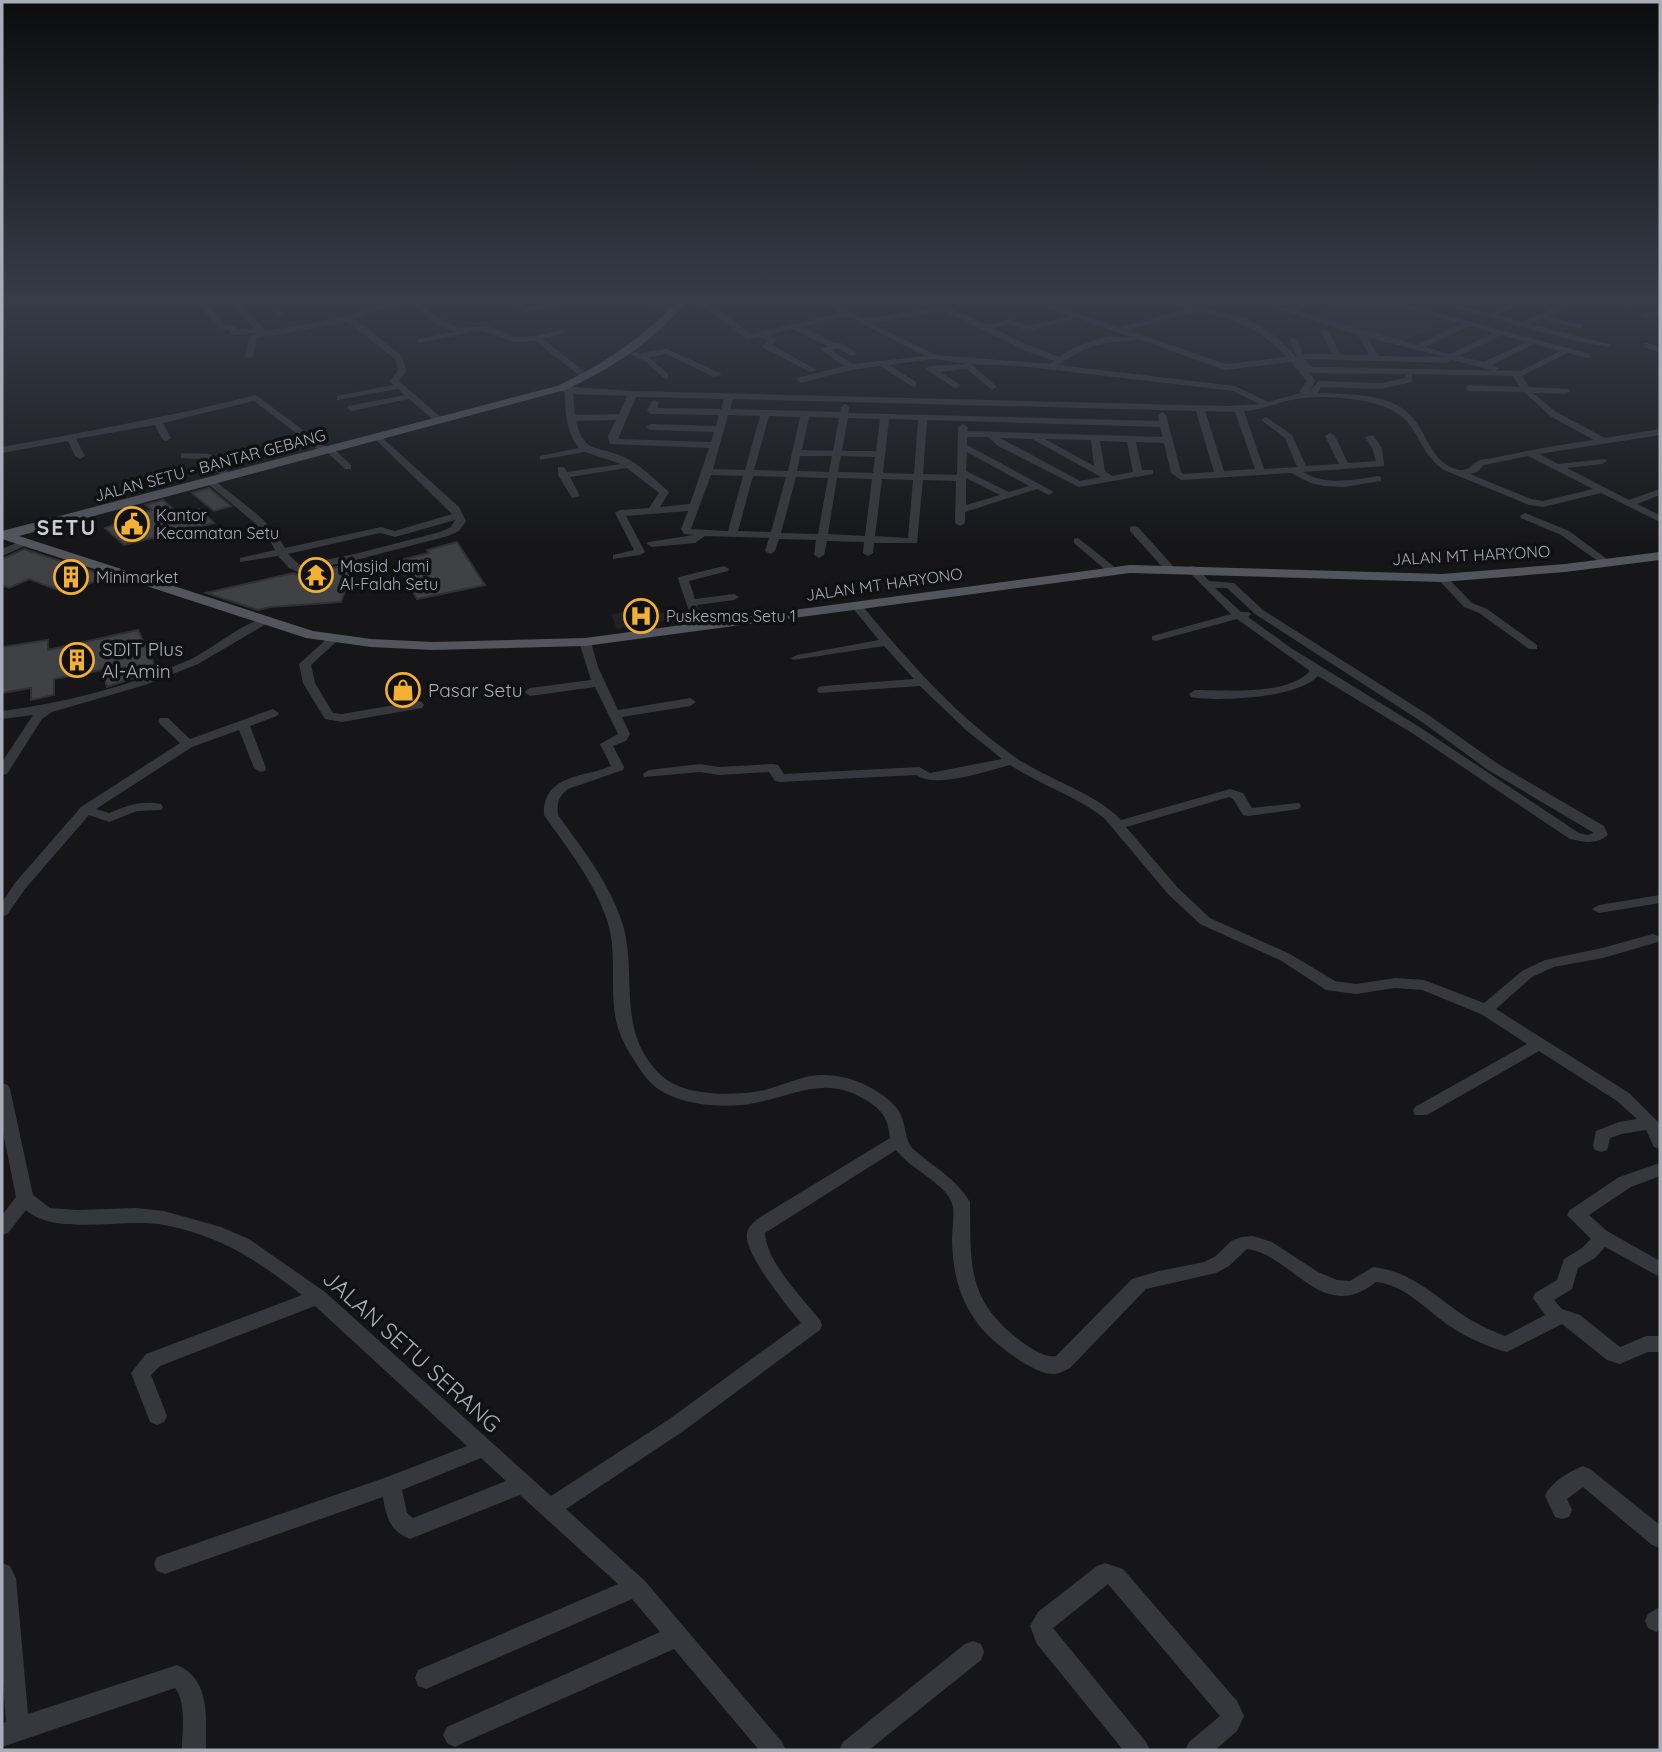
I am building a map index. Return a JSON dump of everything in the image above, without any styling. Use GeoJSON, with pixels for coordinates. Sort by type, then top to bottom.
{"type":"FeatureCollection","features":[{"type":"Feature","properties":{"kind":"main road","name":"JALAN SETU - BANTAR GEBANG"},"geometry":{"type":"LineString","coordinates":[[4,536],[439,420],[565,390],[577,382]]}},
{"type":"Feature","properties":{"kind":"main road","name":"JALAN MT HARYONO"},"geometry":{"type":"LineString","coordinates":[[4,536],[212,601],[264,621],[333,639],[433,646],[585,642],[1113,571],[1168,568],[1442,578],[1553,569],[1660,556]]}},
{"type":"Feature","properties":{"kind":"street"},"geometry":{"type":"LineString","coordinates":[[395,382],[439,420]]}},
{"type":"Feature","properties":{"kind":"street"},"geometry":{"type":"LineString","coordinates":[[910,382],[913,384]]}},
{"type":"Feature","properties":{"kind":"street"},"geometry":{"type":"LineString","coordinates":[[950,382],[957,386]]}},
{"type":"Feature","properties":{"kind":"street"},"geometry":{"type":"LineString","coordinates":[[986,382],[992,387]]}},
{"type":"Feature","properties":{"kind":"street"},"geometry":{"type":"LineString","coordinates":[[1177,382],[1235,389],[1264,403]]}},
{"type":"Feature","properties":{"kind":"street"},"geometry":{"type":"LineString","coordinates":[[1310,382],[1304,391],[1311,394]]}},
{"type":"Feature","properties":{"kind":"street"},"geometry":{"type":"LineString","coordinates":[[1311,394],[1319,384],[1381,386],[1401,382]]}},
{"type":"Feature","properties":{"kind":"street"},"geometry":{"type":"LineString","coordinates":[[1520,382],[1561,419],[1602,440]]}},
{"type":"Feature","properties":{"kind":"street"},"geometry":{"type":"LineString","coordinates":[[340,398],[399,386]]}},
{"type":"Feature","properties":{"kind":"street"},"geometry":{"type":"LineString","coordinates":[[1469,388],[1566,391]]}},
{"type":"Feature","properties":{"kind":"street"},"geometry":{"type":"LineString","coordinates":[[652,511],[664,492],[630,465],[585,449],[574,436],[565,390],[1239,409],[1311,394],[1359,398],[1399,410],[1413,425],[1431,457],[1447,468],[1539,504],[1602,490]]}},
{"type":"Feature","properties":{"kind":"street"},"geometry":{"type":"LineString","coordinates":[[633,394],[612,440],[616,443],[713,445]]}},
{"type":"Feature","properties":{"kind":"street"},"geometry":{"type":"LineString","coordinates":[[351,408],[411,396]]}},
{"type":"Feature","properties":{"kind":"street"},"geometry":{"type":"LineString","coordinates":[[729,396],[687,531],[914,540],[923,417]]}},
{"type":"Feature","properties":{"kind":"street"},"geometry":{"type":"LineString","coordinates":[[2,450],[158,422],[257,398],[348,467]]}},
{"type":"Feature","properties":{"kind":"street"},"geometry":{"type":"LineString","coordinates":[[819,555],[846,398]]}},
{"type":"Feature","properties":{"kind":"street"},"geometry":{"type":"LineString","coordinates":[[960,523],[964,447],[963,401]]}},
{"type":"Feature","properties":{"kind":"street"},"geometry":{"type":"LineString","coordinates":[[655,403],[652,411],[1165,424]]}},
{"type":"Feature","properties":{"kind":"street"},"geometry":{"type":"LineString","coordinates":[[1160,407],[1177,475],[1261,473],[1382,464],[1370,437]]}},
{"type":"Feature","properties":{"kind":"street"},"geometry":{"type":"LineString","coordinates":[[1200,408],[1220,475]]}},
{"type":"Feature","properties":{"kind":"street"},"geometry":{"type":"LineString","coordinates":[[1239,409],[1261,473]]}},
{"type":"Feature","properties":{"kind":"street"},"geometry":{"type":"LineString","coordinates":[[732,533],[765,413]]}},
{"type":"Feature","properties":{"kind":"street"},"geometry":{"type":"LineString","coordinates":[[770,551],[792,474],[805,413]]}},
{"type":"Feature","properties":{"kind":"street"},"geometry":{"type":"LineString","coordinates":[[869,553],[878,454],[885,416]]}},
{"type":"Feature","properties":{"kind":"street"},"geometry":{"type":"LineString","coordinates":[[570,418],[621,417]]}},
{"type":"Feature","properties":{"kind":"street"},"geometry":{"type":"LineString","coordinates":[[1266,420],[1289,437],[1298,470],[1309,481],[1320,484],[1378,479]]}},
{"type":"Feature","properties":{"kind":"street"},"geometry":{"type":"LineString","coordinates":[[158,422],[166,438]]}},
{"type":"Feature","properties":{"kind":"street"},"geometry":{"type":"LineString","coordinates":[[651,427],[718,429]]}},
{"type":"Feature","properties":{"kind":"street"},"geometry":{"type":"LineString","coordinates":[[1462,473],[1475,470],[1481,463],[1528,453],[1660,432]]}},
{"type":"Feature","properties":{"kind":"street"},"geometry":{"type":"LineString","coordinates":[[963,434],[1169,440]]}},
{"type":"Feature","properties":{"kind":"street"},"geometry":{"type":"LineString","coordinates":[[991,435],[1001,444],[1077,483],[1104,475],[1150,472]]}},
{"type":"Feature","properties":{"kind":"street"},"geometry":{"type":"LineString","coordinates":[[69,436],[80,456]]}},
{"type":"Feature","properties":{"kind":"street"},"geometry":{"type":"LineString","coordinates":[[1032,436],[1104,475]]}},
{"type":"Feature","properties":{"kind":"street"},"geometry":{"type":"LineString","coordinates":[[1330,436],[1345,467]]}},
{"type":"Feature","properties":{"kind":"street"},"geometry":{"type":"LineString","coordinates":[[210,481],[264,526],[281,550],[285,561],[300,569],[455,530],[461,521],[459,514],[378,437]]}},
{"type":"Feature","properties":{"kind":"street"},"geometry":{"type":"LineString","coordinates":[[1095,438],[1104,475]]}},
{"type":"Feature","properties":{"kind":"street"},"geometry":{"type":"LineString","coordinates":[[1131,439],[1138,473]]}},
{"type":"Feature","properties":{"kind":"street"},"geometry":{"type":"LineString","coordinates":[[1516,446],[1660,519]]}},
{"type":"Feature","properties":{"kind":"street"},"geometry":{"type":"LineString","coordinates":[[964,447],[1049,492]]}},
{"type":"Feature","properties":{"kind":"street"},"geometry":{"type":"LineString","coordinates":[[543,458],[585,449]]}},
{"type":"Feature","properties":{"kind":"street"},"geometry":{"type":"LineString","coordinates":[[796,453],[878,454]]}},
{"type":"Feature","properties":{"kind":"street"},"geometry":{"type":"LineString","coordinates":[[184,456],[207,456],[228,477]]}},
{"type":"Feature","properties":{"kind":"street"},"geometry":{"type":"LineString","coordinates":[[1556,467],[1602,461]]}},
{"type":"Feature","properties":{"kind":"street"},"geometry":{"type":"LineString","coordinates":[[575,496],[562,471],[630,465]]}},
{"type":"Feature","properties":{"kind":"street"},"geometry":{"type":"LineString","coordinates":[[707,472],[919,477],[961,475],[1008,495]]}},
{"type":"Feature","properties":{"kind":"street"},"geometry":{"type":"LineString","coordinates":[[961,510],[1038,486]]}},
{"type":"Feature","properties":{"kind":"street"},"geometry":{"type":"LineString","coordinates":[[1629,503],[1660,492]]}},
{"type":"Feature","properties":{"kind":"street"},"geometry":{"type":"LineString","coordinates":[[617,557],[640,552],[620,513],[652,511],[668,514],[695,507]]}},
{"type":"Feature","properties":{"kind":"street"},"geometry":{"type":"LineString","coordinates":[[244,560],[351,534],[382,530],[395,534],[459,514]]}},
{"type":"Feature","properties":{"kind":"street"},"geometry":{"type":"LineString","coordinates":[[1525,516],[1565,533],[1606,562]]}},
{"type":"Feature","properties":{"kind":"street"},"geometry":{"type":"LineString","coordinates":[[1133,529],[1168,568]]}},
{"type":"Feature","properties":{"kind":"street"},"geometry":{"type":"LineString","coordinates":[[652,544],[695,540],[700,533]]}},
{"type":"Feature","properties":{"kind":"street"},"geometry":{"type":"LineString","coordinates":[[351,534],[368,554]]}},
{"type":"Feature","properties":{"kind":"street"},"geometry":{"type":"LineString","coordinates":[[1078,541],[1113,571]]}},
{"type":"Feature","properties":{"kind":"street"},"geometry":{"type":"LineString","coordinates":[[2,553],[23,543]]}},
{"type":"Feature","properties":{"kind":"street"},"geometry":{"type":"LineString","coordinates":[[699,626],[684,578],[724,569]]}},
{"type":"Feature","properties":{"kind":"street"},"geometry":{"type":"LineString","coordinates":[[1192,569],[1205,584],[1241,615],[1317,670],[1394,717],[1575,836],[1589,839],[1601,835],[1599,829],[1493,767],[1426,719],[1259,611],[1230,585],[1205,584]]}},
{"type":"Feature","properties":{"kind":"street"},"geometry":{"type":"LineString","coordinates":[[1442,578],[1468,605],[1483,611],[1533,647]]}},
{"type":"Feature","properties":{"kind":"street"},"geometry":{"type":"LineString","coordinates":[[690,603],[734,597]]}},
{"type":"Feature","properties":{"kind":"street"},"geometry":{"type":"LineString","coordinates":[[857,606],[886,642],[964,722],[1012,761],[1097,806],[1119,825],[1172,891],[1205,921],[1285,957],[1331,986],[1356,989],[1395,983],[1424,985],[1486,1010],[1623,1097],[1651,1123],[1660,1143]]}},
{"type":"Feature","properties":{"kind":"street"},"geometry":{"type":"LineString","coordinates":[[1156,638],[1259,611]]}},
{"type":"Feature","properties":{"kind":"street"},"geometry":{"type":"LineString","coordinates":[[2,715],[48,709],[209,656],[264,621]]}},
{"type":"Feature","properties":{"kind":"street"},"geometry":{"type":"LineString","coordinates":[[333,639],[305,664],[309,683],[329,716],[342,718],[418,705]]}},
{"type":"Feature","properties":{"kind":"street"},"geometry":{"type":"LineString","coordinates":[[585,642],[596,683],[615,714],[624,736],[606,746],[618,767],[566,784],[556,793],[549,808],[615,920],[618,933],[621,1016],[633,1048],[662,1084],[686,1094],[741,1100],[817,1081],[864,1090],[897,1120],[902,1147],[942,1183],[956,1191],[961,1202],[966,1280],[973,1303],[1009,1342],[1045,1364],[1054,1366],[1063,1362],[1139,1284],[1153,1278],[1219,1264],[1237,1246],[1246,1243],[1263,1248],[1330,1285],[1351,1288],[1373,1274],[1399,1281],[1415,1288],[1454,1319],[1507,1344],[1558,1317],[1566,1316],[1620,1356],[1646,1344],[1660,1345]]}},
{"type":"Feature","properties":{"kind":"street"},"geometry":{"type":"LineString","coordinates":[[797,658],[886,642]]}},
{"type":"Feature","properties":{"kind":"street"},"geometry":{"type":"LineString","coordinates":[[1195,694],[1278,690],[1309,681],[1317,670]]}},
{"type":"Feature","properties":{"kind":"street"},"geometry":{"type":"LineString","coordinates":[[824,690],[926,682]]}},
{"type":"Feature","properties":{"kind":"street"},"geometry":{"type":"LineString","coordinates":[[530,692],[596,683]]}},
{"type":"Feature","properties":{"kind":"street"},"geometry":{"type":"LineString","coordinates":[[615,714],[691,702]]}},
{"type":"Feature","properties":{"kind":"street"},"geometry":{"type":"LineString","coordinates":[[2,771],[37,717],[48,709]]}},
{"type":"Feature","properties":{"kind":"street"},"geometry":{"type":"LineString","coordinates":[[2,912],[20,886],[86,810],[149,766],[188,744],[273,713]]}},
{"type":"Feature","properties":{"kind":"street"},"geometry":{"type":"LineString","coordinates":[[1394,717],[1426,719]]}},
{"type":"Feature","properties":{"kind":"street"},"geometry":{"type":"LineString","coordinates":[[164,721],[188,744]]}},
{"type":"Feature","properties":{"kind":"street"},"geometry":{"type":"LineString","coordinates":[[243,723],[260,768]]}},
{"type":"Feature","properties":{"kind":"street"},"geometry":{"type":"LineString","coordinates":[[649,774],[700,768],[716,771],[773,768],[780,778],[919,771],[932,777],[970,773],[1012,761]]}},
{"type":"Feature","properties":{"kind":"street"},"geometry":{"type":"LineString","coordinates":[[1119,825],[1230,793],[1238,796],[1248,812],[1294,806]]}},
{"type":"Feature","properties":{"kind":"street"},"geometry":{"type":"LineString","coordinates":[[86,810],[109,818],[135,807],[156,807]]}},
{"type":"Feature","properties":{"kind":"street"},"geometry":{"type":"LineString","coordinates":[[1600,909],[1660,899]]}},
{"type":"Feature","properties":{"kind":"street"},"geometry":{"type":"LineString","coordinates":[[1486,1010],[1527,974],[1550,963],[1653,940]]}},
{"type":"Feature","properties":{"kind":"street"},"geometry":{"type":"LineString","coordinates":[[1421,1111],[1539,1044]]}},
{"type":"Feature","properties":{"kind":"street"},"geometry":{"type":"LineString","coordinates":[[2,1089],[25,1198],[2,1228]]}},
{"type":"Feature","properties":{"kind":"street"},"geometry":{"type":"LineString","coordinates":[[1601,1146],[1602,1135],[1610,1131],[1651,1123]]}},
{"type":"Feature","properties":{"kind":"street"},"geometry":{"type":"LineString","coordinates":[[549,1509],[675,1426],[813,1325],[763,1255],[755,1241],[756,1232],[768,1220],[899,1140]]}},
{"type":"Feature","properties":{"kind":"street"},"geometry":{"type":"LineString","coordinates":[[1660,1169],[1625,1182],[1576,1213],[1601,1236],[1660,1270]]}},
{"type":"Feature","properties":{"kind":"street","name":"JALAN SETU SERANG"},"geometry":{"type":"LineString","coordinates":[[25,1198],[39,1211],[49,1215],[151,1215],[218,1233],[245,1245],[318,1297],[636,1587],[774,1750]]}},
{"type":"Feature","properties":{"kind":"street"},"geometry":{"type":"LineString","coordinates":[[1558,1317],[1542,1298],[1565,1284],[1570,1264],[1591,1251],[1600,1242],[1601,1236]]}},
{"type":"Feature","properties":{"kind":"street"},"geometry":{"type":"LineString","coordinates":[[157,1416],[142,1373],[153,1360],[318,1297]]}},
{"type":"Feature","properties":{"kind":"street"},"geometry":{"type":"LineString","coordinates":[[165,1564],[391,1485],[484,1448]]}},
{"type":"Feature","properties":{"kind":"street"},"geometry":{"type":"LineString","coordinates":[[1562,1510],[1555,1496],[1583,1475],[1660,1538]]}},
{"type":"Feature","properties":{"kind":"street"},"geometry":{"type":"LineString","coordinates":[[391,1485],[397,1518],[403,1526],[410,1529],[523,1484]]}},
{"type":"Feature","properties":{"kind":"street"},"geometry":{"type":"LineString","coordinates":[[2,1573],[5,1578],[10,1732],[177,1675],[184,1678],[191,1688],[193,1750]]}},
{"type":"Feature","properties":{"kind":"street"},"geometry":{"type":"LineString","coordinates":[[1138,1750],[1045,1636],[1041,1626],[1046,1619],[1105,1573],[1115,1576],[1229,1709],[1232,1716],[1228,1723],[1197,1750]]}},
{"type":"Feature","properties":{"kind":"street"},"geometry":{"type":"LineString","coordinates":[[426,1678],[636,1587]]}},
{"type":"Feature","properties":{"kind":"street"},"geometry":{"type":"LineString","coordinates":[[455,1735],[677,1636]]}},
{"type":"Feature","properties":{"kind":"street"},"geometry":{"type":"LineString","coordinates":[[850,1750],[973,1652]]}},
{"type":"Feature","properties":{"kind":"shaded area","name":"Puskesmas Setu 1"},"geometry":{"type":"Polygon","coordinates":[[[658,607],[661,613],[667,612],[672,619],[649,624],[632,624],[617,629],[611,614],[658,607]]]}},
{"type":"Feature","properties":{"kind":"building"},"geometry":{"type":"Polygon","coordinates":[[[209,488],[231,506],[214,511],[192,493],[209,488]]]}},
{"type":"Feature","properties":{"kind":"building"},"geometry":{"type":"Polygon","coordinates":[[[163,500],[179,514],[199,509],[214,523],[124,545],[105,528],[121,521],[119,519],[152,510],[146,505],[163,500]]]}},
{"type":"Feature","properties":{"kind":"building"},"geometry":{"type":"Polygon","coordinates":[[[457,542],[485,585],[417,599],[396,561],[429,553],[427,550],[457,542]]]}},
{"type":"Feature","properties":{"kind":"building"},"geometry":{"type":"Polygon","coordinates":[[[24,549],[108,576],[66,593],[29,579],[9,588],[2,585],[2,559],[24,549]]]}},
{"type":"Feature","properties":{"kind":"building","name":"Masjid Jami Al-Falah Setu"},"geometry":{"type":"Polygon","coordinates":[[[355,563],[341,602],[258,610],[206,593],[293,573],[299,575],[355,563]]]}},
{"type":"Feature","properties":{"kind":"building","name":"SDIT Plus Al-Amin"},"geometry":{"type":"Polygon","coordinates":[[[138,630],[157,670],[107,687],[102,670],[54,679],[54,695],[31,700],[31,688],[2,693],[2,647],[48,640],[48,650],[138,630]]]}},
{"type":"Feature","properties":{"kind":"place","name":"Kantor Kecamatan Setu"},"geometry":{"type":"Point","coordinates":[132,524]}},
{"type":"Feature","properties":{"kind":"place","name":"Masjid Jami Al-Falah Setu"},"geometry":{"type":"Point","coordinates":[316,575]}},
{"type":"Feature","properties":{"kind":"place","name":"Minimarket"},"geometry":{"type":"Point","coordinates":[71,577]}},
{"type":"Feature","properties":{"kind":"place","name":"Puskesmas Setu 1"},"geometry":{"type":"Point","coordinates":[641,616]}},
{"type":"Feature","properties":{"kind":"place","name":"SDIT Plus Al-Amin"},"geometry":{"type":"Point","coordinates":[77,660]}},
{"type":"Feature","properties":{"kind":"place","name":"Pasar Setu"},"geometry":{"type":"Point","coordinates":[403,690]}},
{"type":"Feature","properties":{"kind":"district","name":"SETU"},"geometry":{"type":"Point","coordinates":[67,527]}}]}
